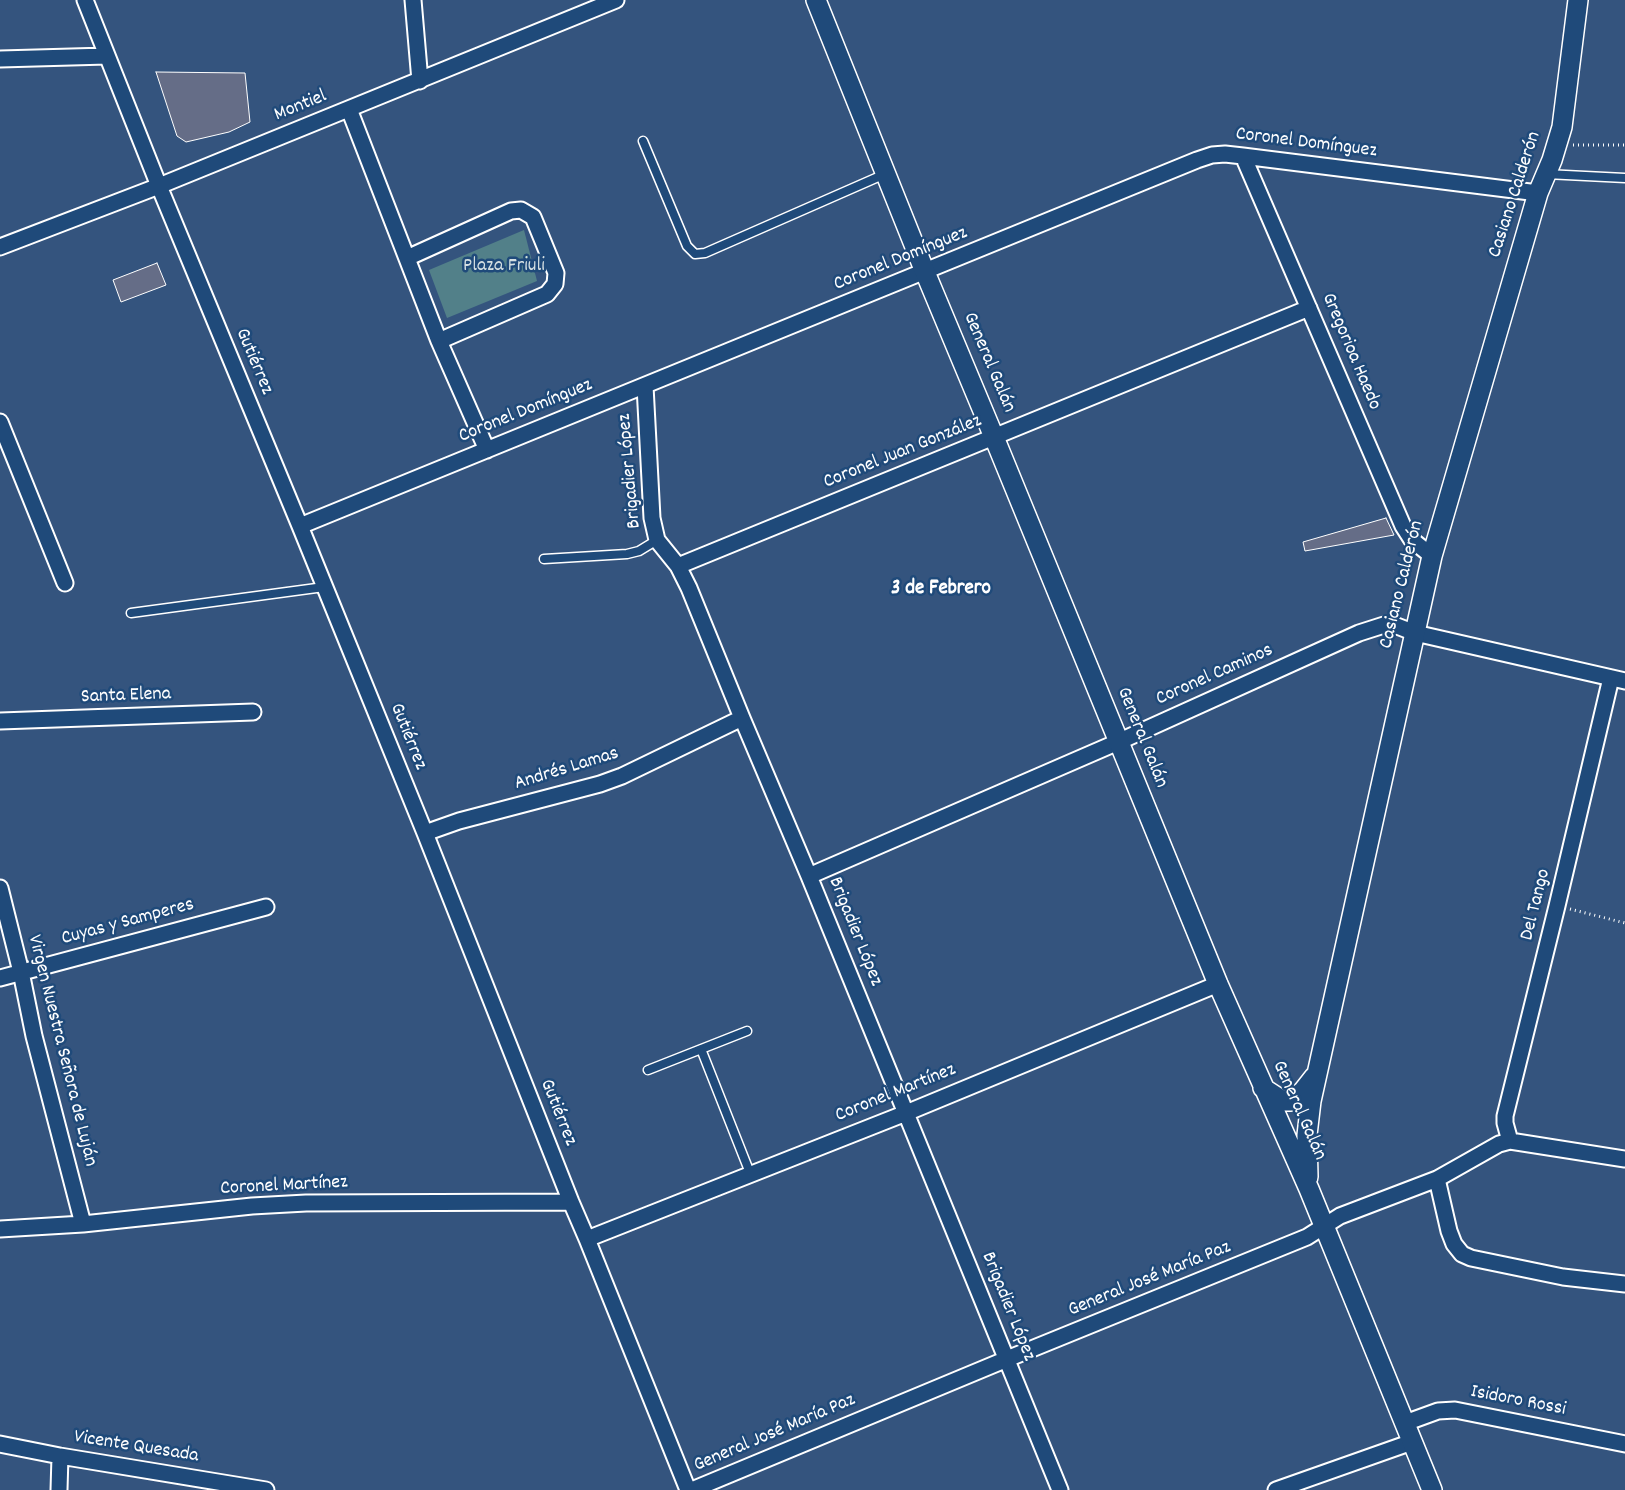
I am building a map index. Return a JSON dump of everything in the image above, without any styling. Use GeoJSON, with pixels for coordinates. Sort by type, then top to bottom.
{"type":"FeatureCollection","features":[{"type":"Feature","properties":{"kind":"street","name":"Gutiérrez"},"geometry":{"type":"LineString","coordinates":[[85,0],[159,186],[425,833],[571,1202],[588,1239],[690,1490]]}},
{"type":"Feature","properties":{"kind":"street"},"geometry":{"type":"LineString","coordinates":[[413,0],[420,80]]}},
{"type":"Feature","properties":{"kind":"street","name":"Montiel"},"geometry":{"type":"LineString","coordinates":[[0,247],[159,186],[349,109],[593,5],[616,0]]}},
{"type":"Feature","properties":{"kind":"street","name":"General Galán"},"geometry":{"type":"LineString","coordinates":[[816,0],[924,272],[994,437],[1218,984],[1309,1190],[1432,1490]]}},
{"type":"Feature","properties":{"kind":"street","name":"Casiano Calderón"},"geometry":{"type":"LineString","coordinates":[[1309,1190],[1307,1135],[1316,1074],[1414,633],[1432,556],[1538,193],[1557,146],[1562,126],[1578,0]]}},
{"type":"Feature","properties":{"kind":"street"},"geometry":{"type":"LineString","coordinates":[[0,59],[107,56]]}},
{"type":"Feature","properties":{"kind":"street"},"geometry":{"type":"LineString","coordinates":[[349,109],[439,341],[487,450]]}},
{"type":"Feature","properties":{"kind":"street","name":"Coronel Domínguez"},"geometry":{"type":"LineString","coordinates":[[300,526],[1212,155],[1243,156],[1538,193]]}},
{"type":"Feature","properties":{"kind":"street","name":"Gregorioa Haedo"},"geometry":{"type":"LineString","coordinates":[[1243,156],[1403,526],[1412,540],[1432,556]]}},
{"type":"Feature","properties":{"kind":"street"},"geometry":{"type":"LineString","coordinates":[[407,258],[511,211],[522,210],[532,216],[556,272],[555,284],[547,294],[439,341]]}},
{"type":"Feature","properties":{"kind":"street","name":"Coronel Juan González"},"geometry":{"type":"LineString","coordinates":[[678,566],[1309,308]]}},
{"type":"Feature","properties":{"kind":"street","name":"Brigadier López"},"geometry":{"type":"LineString","coordinates":[[645,386],[652,518],[657,540],[678,566],[689,588],[1060,1490]]}},
{"type":"Feature","properties":{"kind":"street"},"geometry":{"type":"LineString","coordinates":[[0,422],[65,583]]}},
{"type":"Feature","properties":{"kind":"street","name":"Coronel Caminos"},"geometry":{"type":"LineString","coordinates":[[809,876],[1118,742],[1359,633],[1384,625],[1397,626],[1414,633],[1618,679]]}},
{"type":"Feature","properties":{"kind":"street","name":"Del Tango"},"geometry":{"type":"LineString","coordinates":[[1510,1142],[1505,1124],[1505,1116],[1618,679]]}},
{"type":"Feature","properties":{"kind":"street","name":"Santa Elena"},"geometry":{"type":"LineString","coordinates":[[0,721],[253,712]]}},
{"type":"Feature","properties":{"kind":"street","name":"Andrés Lamas"},"geometry":{"type":"LineString","coordinates":[[425,833],[459,820],[600,784],[622,776],[742,718]]}},
{"type":"Feature","properties":{"kind":"street","name":"Virgen Nuestra Señora de Luján"},"geometry":{"type":"LineString","coordinates":[[0,888],[21,972],[34,1036],[83,1224]]}},
{"type":"Feature","properties":{"kind":"street","name":"Cuyas y Samperes"},"geometry":{"type":"LineString","coordinates":[[0,978],[266,907]]}},
{"type":"Feature","properties":{"kind":"street","name":"Coronel Martínez"},"geometry":{"type":"LineString","coordinates":[[588,1239],[750,1173],[906,1113],[1218,984]]}},
{"type":"Feature","properties":{"kind":"street"},"geometry":{"type":"LineString","coordinates":[[1263,1088],[1283,1101],[1291,1101],[1303,1091],[1316,1074]]}},
{"type":"Feature","properties":{"kind":"street"},"geometry":{"type":"LineString","coordinates":[[1510,1142],[1625,1159]]}},
{"type":"Feature","properties":{"kind":"street","name":"General José María Paz"},"geometry":{"type":"LineString","coordinates":[[690,1490],[1307,1237],[1340,1216],[1437,1179],[1500,1144],[1510,1142]]}},
{"type":"Feature","properties":{"kind":"street"},"geometry":{"type":"LineString","coordinates":[[1437,1179],[1448,1232],[1462,1254],[1471,1258],[1563,1277],[1625,1284]]}},
{"type":"Feature","properties":{"kind":"street","name":"Coronel Martínez"},"geometry":{"type":"LineString","coordinates":[[0,1229],[83,1224],[252,1206],[306,1203],[571,1202]]}},
{"type":"Feature","properties":{"kind":"street","name":"Isidoro Rossi"},"geometry":{"type":"LineString","coordinates":[[1404,1424],[1438,1411],[1455,1410],[1625,1444]]}},
{"type":"Feature","properties":{"kind":"street"},"geometry":{"type":"LineString","coordinates":[[1276,1490],[1412,1442]]}},
{"type":"Feature","properties":{"kind":"street","name":"Vicente Quesada"},"geometry":{"type":"LineString","coordinates":[[0,1444],[236,1487],[266,1490]]}},
{"type":"Feature","properties":{"kind":"street"},"geometry":{"type":"LineString","coordinates":[[58,1490],[60,1456]]}},
{"type":"Feature","properties":{"kind":"lane"},"geometry":{"type":"LineString","coordinates":[[643,141],[687,246],[695,254],[704,253],[885,174]]}},
{"type":"Feature","properties":{"kind":"lane"},"geometry":{"type":"LineString","coordinates":[[1546,174],[1625,178]]}},
{"type":"Feature","properties":{"kind":"lane"},"geometry":{"type":"LineString","coordinates":[[544,559],[627,554],[639,551],[657,540]]}},
{"type":"Feature","properties":{"kind":"lane"},"geometry":{"type":"LineString","coordinates":[[131,613],[324,587]]}},
{"type":"Feature","properties":{"kind":"lane"},"geometry":{"type":"LineString","coordinates":[[648,1070],[747,1031]]}},
{"type":"Feature","properties":{"kind":"lane"},"geometry":{"type":"LineString","coordinates":[[701,1049],[750,1173]]}},
{"type":"Feature","properties":{"kind":"path"},"geometry":{"type":"LineString","coordinates":[[1557,146],[1625,145]]}},
{"type":"Feature","properties":{"kind":"path"},"geometry":{"type":"LineString","coordinates":[[1558,906],[1625,923]]}},
{"type":"Feature","properties":{"kind":"green space","name":"Plaza Friuli"},"geometry":{"type":"Polygon","coordinates":[[[524,230],[537,281],[447,318],[429,270],[524,230]]]}},
{"type":"Feature","properties":{"kind":"building"},"geometry":{"type":"Polygon","coordinates":[[[156,72],[245,73],[250,122],[229,132],[186,142],[177,136],[156,72]]]}},
{"type":"Feature","properties":{"kind":"building"},"geometry":{"type":"Polygon","coordinates":[[[157,263],[166,285],[121,302],[113,280],[157,263]]]}},
{"type":"Feature","properties":{"kind":"building"},"geometry":{"type":"Polygon","coordinates":[[[1386,518],[1394,535],[1305,551],[1303,542],[1386,518]]]}},
{"type":"Feature","properties":{"kind":"district","name":"3 de Febrero"},"geometry":{"type":"Point","coordinates":[941,590]}}]}
